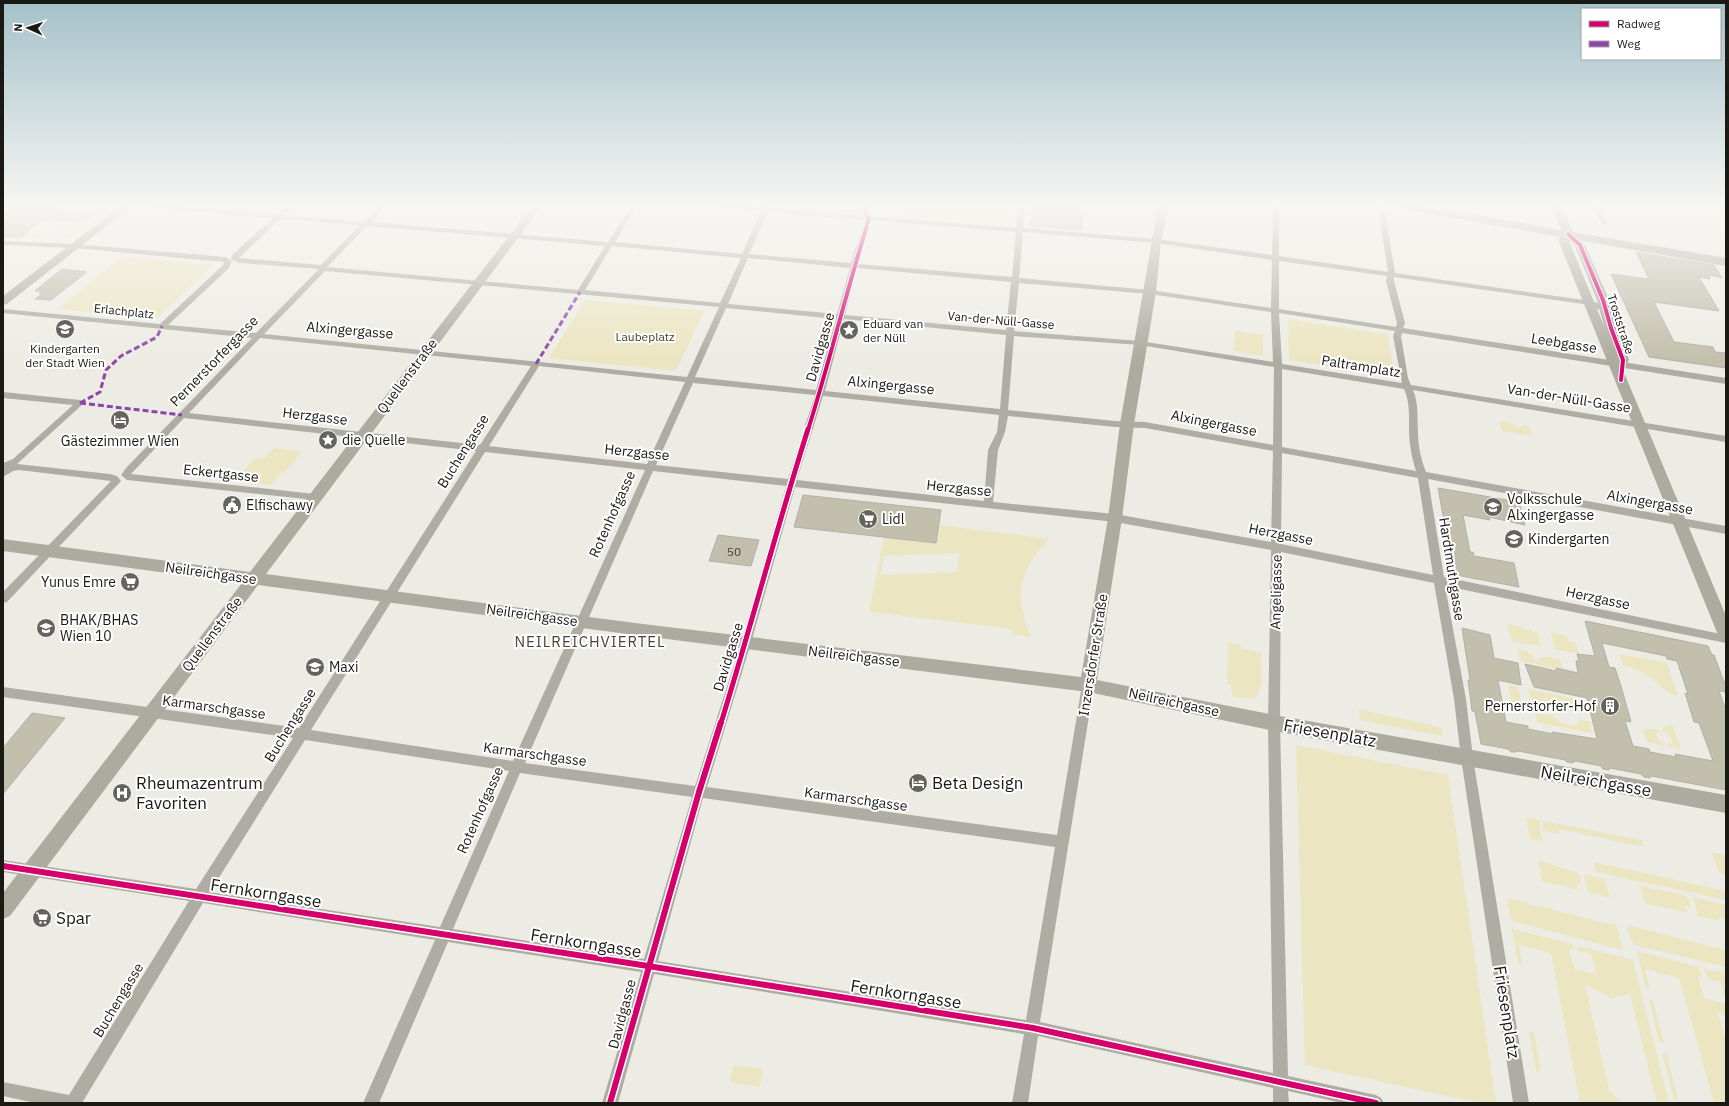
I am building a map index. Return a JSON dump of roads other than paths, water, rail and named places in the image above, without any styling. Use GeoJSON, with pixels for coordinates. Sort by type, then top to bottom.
{"type":"FeatureCollection","features":[{"type":"Feature","properties":{"kind":"main road"},"geometry":{"type":"LineString","coordinates":[[1704,258],[1726,262]]}},
{"type":"Feature","properties":{"kind":"street"},"geometry":{"type":"LineString","coordinates":[[3,302],[60,258]]}},
{"type":"Feature","properties":{"kind":"street","name":"Erlachplatz"},"geometry":{"type":"LineString","coordinates":[[3,311],[162,326],[226,266],[228,261],[224,259],[208,258]]}},
{"type":"Feature","properties":{"kind":"street"},"geometry":{"type":"LineString","coordinates":[[235,258],[235,259],[256,262],[722,305]]}},
{"type":"Feature","properties":{"kind":"street","name":"Pernerstorfergasse"},"geometry":{"type":"LineString","coordinates":[[126,475],[129,470],[333,258]]}},
{"type":"Feature","properties":{"kind":"street","name":"Quellenstraße"},"geometry":{"type":"LineString","coordinates":[[3,909],[497,258]]}},
{"type":"Feature","properties":{"kind":"street"},"geometry":{"type":"LineString","coordinates":[[580,292],[601,258]]}},
{"type":"Feature","properties":{"kind":"street"},"geometry":{"type":"LineString","coordinates":[[536,364],[691,379],[722,305],[744,258]]}},
{"type":"Feature","properties":{"kind":"street"},"geometry":{"type":"LineString","coordinates":[[763,258],[1150,292],[1399,330],[1401,323],[1390,281],[1392,270],[1390,258]]}},
{"type":"Feature","properties":{"kind":"street","name":"Davidgasse"},"geometry":{"type":"LineString","coordinates":[[610,1103],[699,792],[746,643],[791,483],[820,392],[857,258]]}},
{"type":"Feature","properties":{"kind":"street"},"geometry":{"type":"LineString","coordinates":[[988,505],[993,450],[1001,432],[1004,411],[1018,258]]}},
{"type":"Feature","properties":{"kind":"street","name":"Inzersdorfer Straße"},"geometry":{"type":"LineString","coordinates":[[1020,1103],[1115,518],[1127,424],[1150,292],[1154,258]]}},
{"type":"Feature","properties":{"kind":"street"},"geometry":{"type":"LineString","coordinates":[[1266,258],[1589,303],[1599,306],[1606,311]]}},
{"type":"Feature","properties":{"kind":"street","name":"Troststraße"},"geometry":{"type":"LineString","coordinates":[[1570,258],[1589,303],[1618,364],[1621,380],[1726,635]]}},
{"type":"Feature","properties":{"kind":"street","name":"Troststraße"},"geometry":{"type":"LineString","coordinates":[[1585,258],[1623,360],[1618,364]]}},
{"type":"Feature","properties":{"kind":"street"},"geometry":{"type":"LineString","coordinates":[[1275,259],[1277,365]]}},
{"type":"Feature","properties":{"kind":"street","name":"Van-der-Nüll-Gasse"},"geometry":{"type":"LineString","coordinates":[[722,305],[1010,333],[1140,343],[1277,365]]}},
{"type":"Feature","properties":{"kind":"street","name":"Alxingergasse"},"geometry":{"type":"LineString","coordinates":[[162,326],[536,364]]}},
{"type":"Feature","properties":{"kind":"street","name":"Leebgasse"},"geometry":{"type":"LineString","coordinates":[[1399,330],[1726,381]]}},
{"type":"Feature","properties":{"kind":"street","name":"Paltramplatz"},"geometry":{"type":"LineString","coordinates":[[1399,330],[1397,336],[1404,378],[1408,386]]}},
{"type":"Feature","properties":{"kind":"street","name":"Buchengasse"},"geometry":{"type":"LineString","coordinates":[[73,1103],[199,897],[536,364]]}},
{"type":"Feature","properties":{"kind":"street","name":"Paltramplatz"},"geometry":{"type":"LineString","coordinates":[[1277,365],[1408,386]]}},
{"type":"Feature","properties":{"kind":"street","name":"Angeligasse"},"geometry":{"type":"LineString","coordinates":[[1274,723],[1277,365]]}},
{"type":"Feature","properties":{"kind":"street","name":"Alxingergasse"},"geometry":{"type":"LineString","coordinates":[[691,379],[1127,424],[1145,424],[1726,530]]}},
{"type":"Feature","properties":{"kind":"street","name":"Rotenhofgasse"},"geometry":{"type":"LineString","coordinates":[[371,1103],[443,935],[581,622],[691,379]]}},
{"type":"Feature","properties":{"kind":"street","name":"Van-der-Nüll-Gasse"},"geometry":{"type":"LineString","coordinates":[[1408,386],[1726,439]]}},
{"type":"Feature","properties":{"kind":"street","name":"Hardtmuthgasse"},"geometry":{"type":"LineString","coordinates":[[1408,386],[1411,395],[1414,418],[1413,431],[1418,464],[1424,483],[1460,699],[1466,758]]}},
{"type":"Feature","properties":{"kind":"street"},"geometry":{"type":"LineString","coordinates":[[3,395],[80,403],[20,459],[8,466],[3,474]]}},
{"type":"Feature","properties":{"kind":"street","name":"Herzgasse"},"geometry":{"type":"LineString","coordinates":[[182,415],[1115,518],[1276,547],[1726,639]]}},
{"type":"Feature","properties":{"kind":"street"},"geometry":{"type":"LineString","coordinates":[[3,599],[114,484],[116,479],[110,477],[8,466]]}},
{"type":"Feature","properties":{"kind":"street","name":"Eckertgasse"},"geometry":{"type":"LineString","coordinates":[[126,475],[130,478],[315,497]]}},
{"type":"Feature","properties":{"kind":"street","name":"Neilreichgasse"},"geometry":{"type":"LineString","coordinates":[[3,545],[581,622],[1088,685],[1274,723]]}},
{"type":"Feature","properties":{"kind":"street","name":"Karmarschgasse"},"geometry":{"type":"LineString","coordinates":[[3,692],[302,734],[517,767],[1063,842]]}},
{"type":"Feature","properties":{"kind":"street","name":"Friesenplatz"},"geometry":{"type":"LineString","coordinates":[[1281,1081],[1274,723],[1466,758],[1521,1103]]}},
{"type":"Feature","properties":{"kind":"street","name":"Neilreichgasse"},"geometry":{"type":"LineString","coordinates":[[1466,758],[1726,804]]}},
{"type":"Feature","properties":{"kind":"street","name":"Fernkorngasse"},"geometry":{"type":"LineString","coordinates":[[3,866],[648,966],[1033,1028],[1281,1081]]}},
{"type":"Feature","properties":{"kind":"street"},"geometry":{"type":"LineString","coordinates":[[1281,1103],[1281,1081],[1376,1103]]}},
{"type":"Feature","properties":{"kind":"street"},"geometry":{"type":"LineString","coordinates":[[3,1089],[73,1103]]}},
{"type":"Feature","properties":{"kind":"tram line"},"geometry":{"type":"LineString","coordinates":[[148,723],[499,258]]}},
{"type":"Feature","properties":{"kind":"tram line"},"geometry":{"type":"LineString","coordinates":[[1567,258],[1726,644]]}},
{"type":"Feature","properties":{"kind":"tram line"},"geometry":{"type":"LineString","coordinates":[[1704,574],[1726,628]]}},
{"type":"Feature","properties":{"kind":"tram line"},"geometry":{"type":"LineString","coordinates":[[3,915],[148,722]]}},
{"type":"Feature","properties":{"kind":"tram line"},"geometry":{"type":"LineString","coordinates":[[3,904],[68,819]]}},
{"type":"Feature","properties":{"kind":"place","name":"Kindergarten der Stadt Wien"},"geometry":{"type":"Point","coordinates":[65,329]}},
{"type":"Feature","properties":{"kind":"place","name":"Eduard van der Nüll"},"geometry":{"type":"Point","coordinates":[849,330]}},
{"type":"Feature","properties":{"kind":"place","name":"Gästezimmer Wien"},"geometry":{"type":"Point","coordinates":[120,420]}},
{"type":"Feature","properties":{"kind":"place","name":"die Quelle"},"geometry":{"type":"Point","coordinates":[328,440]}},
{"type":"Feature","properties":{"kind":"place","name":"Elfischawy"},"geometry":{"type":"Point","coordinates":[232,505]}},
{"type":"Feature","properties":{"kind":"place","name":"Volksschule Alxingergasse"},"geometry":{"type":"Point","coordinates":[1493,507]}},
{"type":"Feature","properties":{"kind":"place","name":"Lidl"},"geometry":{"type":"Point","coordinates":[868,519]}},
{"type":"Feature","properties":{"kind":"place","name":"Kindergarten"},"geometry":{"type":"Point","coordinates":[1514,539]}},
{"type":"Feature","properties":{"kind":"place","name":"Yunus Emre"},"geometry":{"type":"Point","coordinates":[130,582]}},
{"type":"Feature","properties":{"kind":"place","name":"BHAK/BHAS Wien 10"},"geometry":{"type":"Point","coordinates":[46,628]}},
{"type":"Feature","properties":{"kind":"place","name":"Maxi"},"geometry":{"type":"Point","coordinates":[315,667]}},
{"type":"Feature","properties":{"kind":"place","name":"Pernerstorfer-Hof"},"geometry":{"type":"Point","coordinates":[1610,706]}},
{"type":"Feature","properties":{"kind":"place","name":"Beta Design"},"geometry":{"type":"Point","coordinates":[918,783]}},
{"type":"Feature","properties":{"kind":"place","name":"Rheumazentrum Favoriten"},"geometry":{"type":"Point","coordinates":[122,793]}},
{"type":"Feature","properties":{"kind":"place","name":"Spar"},"geometry":{"type":"Point","coordinates":[42,918]}},
{"type":"Feature","properties":{"kind":"district","name":"NEILREICHVIERTEL"},"geometry":{"type":"Point","coordinates":[590,641]}},
{"type":"Feature","properties":{"kind":"park label","name":"Laubeplatz"},"geometry":{"type":"Point","coordinates":[645,336]}}]}
